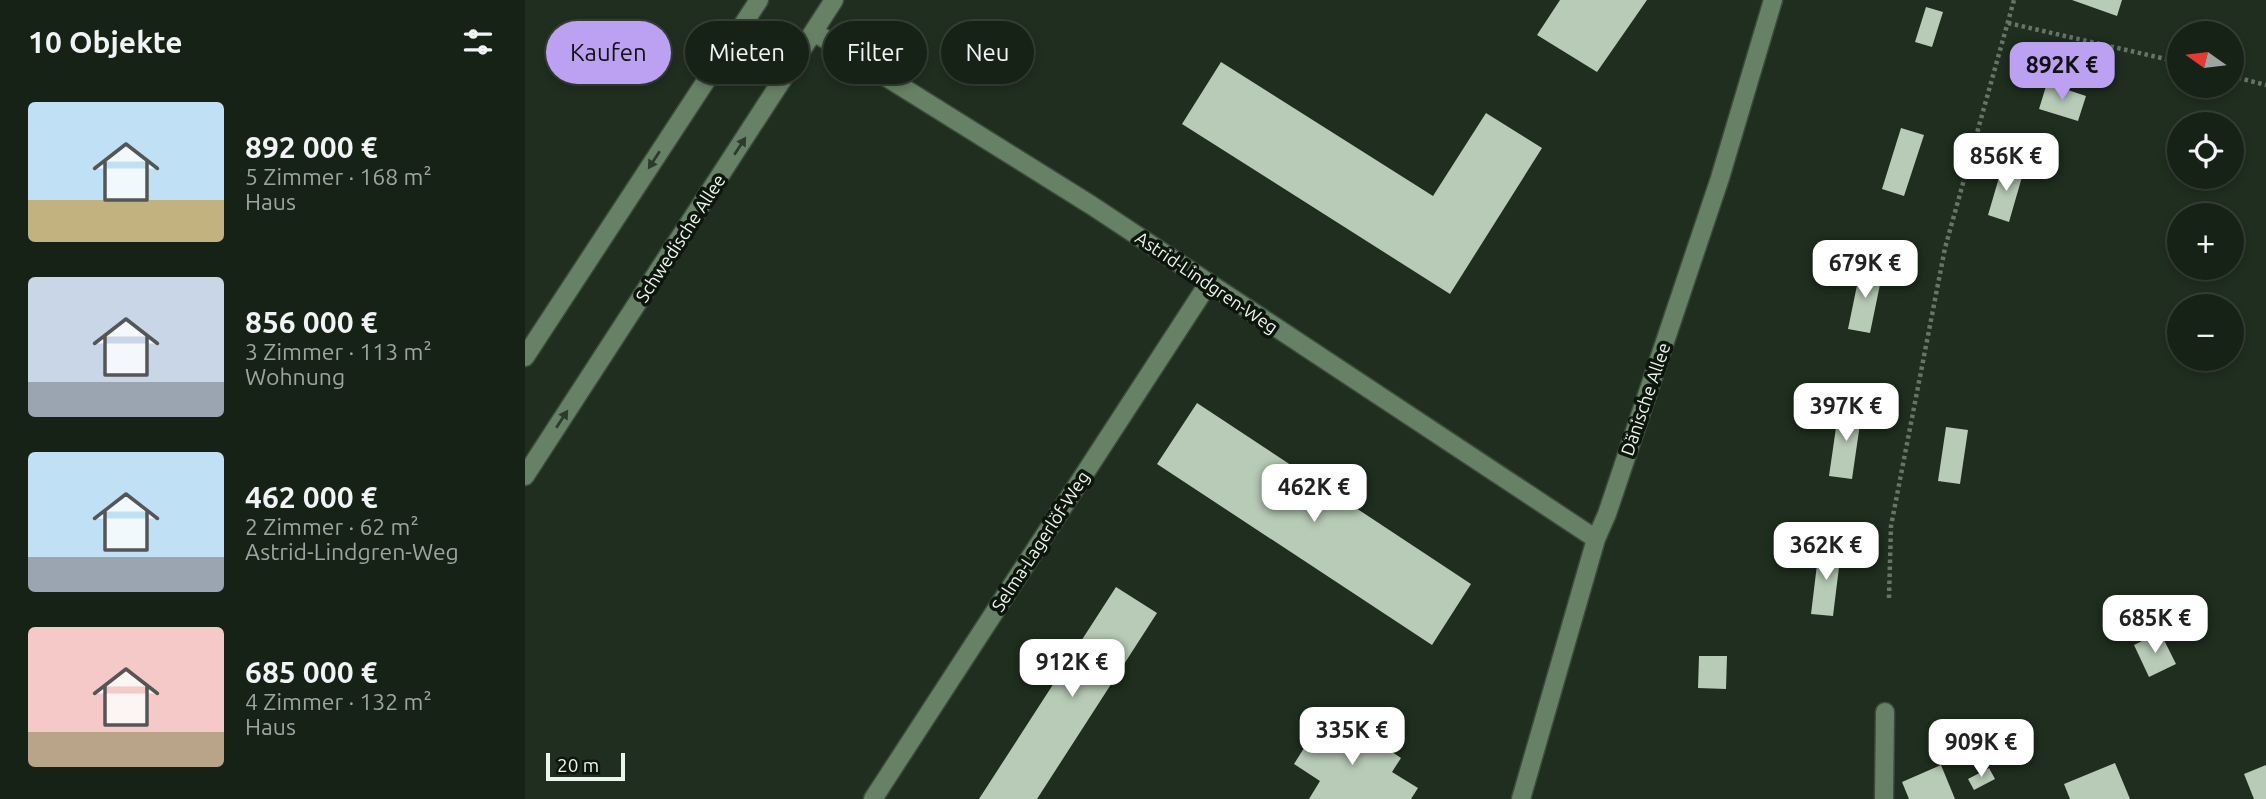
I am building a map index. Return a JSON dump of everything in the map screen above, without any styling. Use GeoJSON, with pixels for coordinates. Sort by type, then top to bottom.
{"type":"FeatureCollection","features":[{"type":"Feature","properties":{"kind":"street"},"geometry":{"type":"LineString","coordinates":[[525,357],[759,0]]}},
{"type":"Feature","properties":{"kind":"street","name":"Schwedische Allee"},"geometry":{"type":"LineString","coordinates":[[525,476],[834,0]]}},
{"type":"Feature","properties":{"kind":"street","name":"Dänische Allee"},"geometry":{"type":"LineString","coordinates":[[1521,799],[1596,539],[1607,514],[1720,178],[1773,0]]}},
{"type":"Feature","properties":{"kind":"street","name":"Astrid-Lindgren-Weg"},"geometry":{"type":"LineString","coordinates":[[814,32],[1091,205],[1596,539]]}},
{"type":"Feature","properties":{"kind":"street","name":"Selma-Lagerlöf-Weg"},"geometry":{"type":"LineString","coordinates":[[873,799],[1208,284]]}},
{"type":"Feature","properties":{"kind":"street"},"geometry":{"type":"LineString","coordinates":[[1884,799],[1885,712]]}},
{"type":"Feature","properties":{"kind":"path"},"geometry":{"type":"LineString","coordinates":[[1889,598],[1891,526],[1945,247],[2014,0]]}},
{"type":"Feature","properties":{"kind":"path"},"geometry":{"type":"LineString","coordinates":[[2008,23],[2167,59]]}},
{"type":"Feature","properties":{"kind":"path"},"geometry":{"type":"LineString","coordinates":[[2244,79],[2266,85]]}},
{"type":"Feature","properties":{"kind":"building"},"geometry":{"type":"Polygon","coordinates":[[[1560,0],[1647,0],[1597,72],[1537,35],[1560,0]]]}},
{"type":"Feature","properties":{"kind":"building"},"geometry":{"type":"Polygon","coordinates":[[[2072,0],[2122,0],[2117,16],[2072,0]]]}},
{"type":"Feature","properties":{"kind":"building"},"geometry":{"type":"Polygon","coordinates":[[[1926,7],[1943,12],[1932,47],[1915,42],[1926,7]]]}},
{"type":"Feature","properties":{"kind":"building"},"geometry":{"type":"Polygon","coordinates":[[[1221,62],[1433,196],[1486,113],[1542,148],[1450,294],[1182,124],[1221,62]]]}},
{"type":"Feature","properties":{"kind":"building"},"geometry":{"type":"Polygon","coordinates":[[[2047,83],[2086,96],[2078,121],[2039,109],[2047,83]]]}},
{"type":"Feature","properties":{"kind":"building"},"geometry":{"type":"Polygon","coordinates":[[[1901,128],[1924,135],[1904,196],[1882,189],[1901,128]]]}},
{"type":"Feature","properties":{"kind":"building"},"geometry":{"type":"Polygon","coordinates":[[[2003,164],[2024,170],[2009,222],[1988,215],[2003,164]]]}},
{"type":"Feature","properties":{"kind":"building"},"geometry":{"type":"Polygon","coordinates":[[[1861,266],[1883,270],[1870,333],[1848,329],[1861,266]]]}},
{"type":"Feature","properties":{"kind":"building"},"geometry":{"type":"Polygon","coordinates":[[[1197,403],[1471,584],[1432,645],[1157,464],[1197,403]]]}},
{"type":"Feature","properties":{"kind":"building"},"geometry":{"type":"Polygon","coordinates":[[[1839,407],[1862,410],[1852,479],[1829,476],[1839,407]]]}},
{"type":"Feature","properties":{"kind":"building"},"geometry":{"type":"Polygon","coordinates":[[[1946,427],[1968,430],[1960,484],[1938,481],[1946,427]]]}},
{"type":"Feature","properties":{"kind":"building"},"geometry":{"type":"Polygon","coordinates":[[[1819,548],[1841,551],[1833,616],[1811,614],[1819,548]]]}},
{"type":"Feature","properties":{"kind":"building"},"geometry":{"type":"Polygon","coordinates":[[[1116,587],[1157,613],[1037,799],[979,799],[1116,587]]]}},
{"type":"Feature","properties":{"kind":"building"},"geometry":{"type":"Polygon","coordinates":[[[2160,632],[2176,664],[2149,677],[2134,645],[2160,632]]]}},
{"type":"Feature","properties":{"kind":"building"},"geometry":{"type":"Polygon","coordinates":[[[1699,656],[1727,656],[1726,689],[1698,688],[1699,656]]]}},
{"type":"Feature","properties":{"kind":"building"},"geometry":{"type":"Polygon","coordinates":[[[1321,721],[1344,737],[1352,725],[1401,758],[1392,772],[1418,788],[1411,799],[1309,799],[1320,781],[1294,764],[1321,721]]]}},
{"type":"Feature","properties":{"kind":"building"},"geometry":{"type":"Polygon","coordinates":[[[2115,763],[2130,799],[2070,799],[2064,784],[2115,763]]]}},
{"type":"Feature","properties":{"kind":"building"},"geometry":{"type":"Polygon","coordinates":[[[1941,765],[1955,799],[1909,799],[1902,782],[1941,765]]]}},
{"type":"Feature","properties":{"kind":"building"},"geometry":{"type":"Polygon","coordinates":[[[2266,765],[2266,799],[2254,799],[2244,774],[2266,765]]]}},
{"type":"Feature","properties":{"kind":"building"},"geometry":{"type":"Polygon","coordinates":[[[1989,768],[1995,779],[1974,790],[1968,779],[1989,768]]]}}]}
